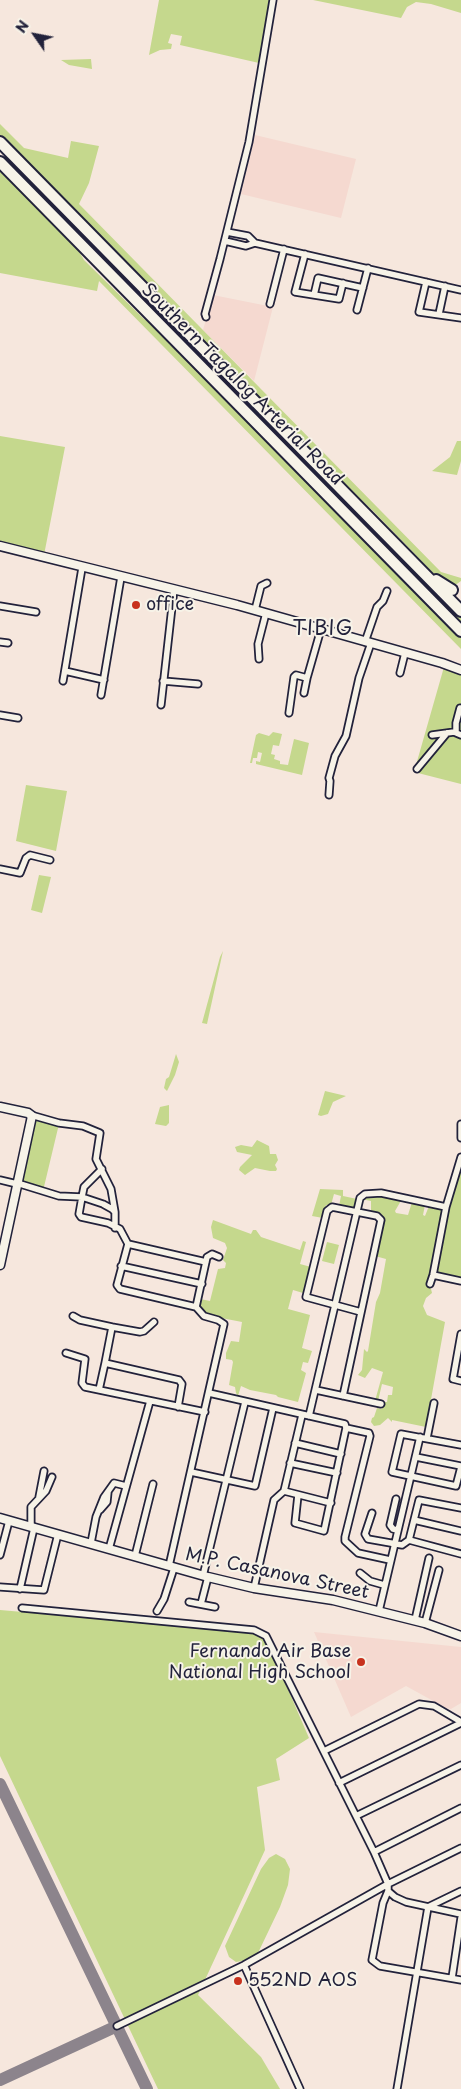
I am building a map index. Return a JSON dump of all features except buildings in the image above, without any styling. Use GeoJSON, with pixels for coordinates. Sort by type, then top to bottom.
{"type":"FeatureCollection","features":[{"type":"Feature","properties":{"kind":"highway","name":"Southern Tagalog Arterial Road"},"geometry":{"type":"LineString","coordinates":[[0,142],[461,611]]}},
{"type":"Feature","properties":{"kind":"highway","name":"Southern Tagalog Arterial Road"},"geometry":{"type":"LineString","coordinates":[[0,162],[461,631]]}},
{"type":"Feature","properties":{"kind":"highway"},"geometry":{"type":"LineString","coordinates":[[334,481],[374,517],[426,571],[452,590]]}},
{"type":"Feature","properties":{"kind":"street"},"geometry":{"type":"LineString","coordinates":[[206,317],[205,314],[225,241],[253,123],[273,0]]}},
{"type":"Feature","properties":{"kind":"street"},"geometry":{"type":"LineString","coordinates":[[227,232],[248,236],[255,243]]}},
{"type":"Feature","properties":{"kind":"street"},"geometry":{"type":"LineString","coordinates":[[225,241],[246,246],[255,243],[284,249],[461,290]]}},
{"type":"Feature","properties":{"kind":"street"},"geometry":{"type":"LineString","coordinates":[[270,304],[284,249]]}},
{"type":"Feature","properties":{"kind":"street"},"geometry":{"type":"LineString","coordinates":[[305,254],[295,292],[339,299],[343,283]]}},
{"type":"Feature","properties":{"kind":"street"},"geometry":{"type":"LineString","coordinates":[[358,310],[368,268]]}},
{"type":"Feature","properties":{"kind":"street"},"geometry":{"type":"LineString","coordinates":[[314,295],[318,278],[363,288]]}},
{"type":"Feature","properties":{"kind":"street"},"geometry":{"type":"LineString","coordinates":[[426,282],[419,312],[461,318]]}},
{"type":"Feature","properties":{"kind":"street"},"geometry":{"type":"LineString","coordinates":[[439,314],[446,286]]}},
{"type":"Feature","properties":{"kind":"street"},"geometry":{"type":"LineString","coordinates":[[0,546],[121,578],[174,589],[255,610],[461,670]]}},
{"type":"Feature","properties":{"kind":"street"},"geometry":{"type":"LineString","coordinates":[[63,681],[82,568]]}},
{"type":"Feature","properties":{"kind":"street"},"geometry":{"type":"LineString","coordinates":[[101,695],[121,578]]}},
{"type":"Feature","properties":{"kind":"street"},"geometry":{"type":"LineString","coordinates":[[255,610],[261,586],[267,583]]}},
{"type":"Feature","properties":{"kind":"street"},"geometry":{"type":"LineString","coordinates":[[161,705],[174,589]]}},
{"type":"Feature","properties":{"kind":"street"},"geometry":{"type":"LineString","coordinates":[[329,795],[329,778],[334,756],[346,736],[377,607],[383,601],[387,591]]}},
{"type":"Feature","properties":{"kind":"street"},"geometry":{"type":"LineString","coordinates":[[0,608],[36,612]]}},
{"type":"Feature","properties":{"kind":"street"},"geometry":{"type":"LineString","coordinates":[[259,659],[258,644],[266,613]]}},
{"type":"Feature","properties":{"kind":"street"},"geometry":{"type":"LineString","coordinates":[[304,693],[321,629]]}},
{"type":"Feature","properties":{"kind":"street"},"geometry":{"type":"LineString","coordinates":[[0,642],[8,644]]}},
{"type":"Feature","properties":{"kind":"street"},"geometry":{"type":"LineString","coordinates":[[400,673],[405,653]]}},
{"type":"Feature","properties":{"kind":"street"},"geometry":{"type":"LineString","coordinates":[[65,671],[104,680]]}},
{"type":"Feature","properties":{"kind":"street"},"geometry":{"type":"LineString","coordinates":[[289,713],[294,676],[307,678]]}},
{"type":"Feature","properties":{"kind":"street"},"geometry":{"type":"LineString","coordinates":[[163,681],[198,684]]}},
{"type":"Feature","properties":{"kind":"street"},"geometry":{"type":"LineString","coordinates":[[432,735],[458,734],[456,723],[460,708]]}},
{"type":"Feature","properties":{"kind":"street"},"geometry":{"type":"LineString","coordinates":[[0,715],[18,718]]}},
{"type":"Feature","properties":{"kind":"street"},"geometry":{"type":"LineString","coordinates":[[417,769],[447,733]]}},
{"type":"Feature","properties":{"kind":"street"},"geometry":{"type":"LineString","coordinates":[[0,869],[20,873],[26,858],[30,855],[50,860]]}},
{"type":"Feature","properties":{"kind":"street"},"geometry":{"type":"LineString","coordinates":[[0,1108],[59,1123],[84,1126],[100,1133],[96,1159],[112,1189],[116,1228]]}},
{"type":"Feature","properties":{"kind":"street"},"geometry":{"type":"LineString","coordinates":[[0,1265],[32,1115]]}},
{"type":"Feature","properties":{"kind":"street"},"geometry":{"type":"LineString","coordinates":[[461,1124],[461,1138]]}},
{"type":"Feature","properties":{"kind":"street"},"geometry":{"type":"LineString","coordinates":[[430,1284],[446,1207],[461,1157]]}},
{"type":"Feature","properties":{"kind":"street"},"geometry":{"type":"LineString","coordinates":[[102,1169],[84,1187],[79,1214],[81,1217],[108,1223],[120,1229],[128,1244],[117,1284],[120,1289],[196,1307],[204,1316],[224,1324],[172,1567],[164,1599],[157,1612]]}},
{"type":"Feature","properties":{"kind":"street"},"geometry":{"type":"LineString","coordinates":[[0,1180],[17,1183],[59,1196],[82,1197],[103,1204],[115,1212]]}},
{"type":"Feature","properties":{"kind":"street"},"geometry":{"type":"LineString","coordinates":[[308,1416],[316,1390],[361,1196],[377,1192],[446,1207]]}},
{"type":"Feature","properties":{"kind":"street"},"geometry":{"type":"LineString","coordinates":[[343,1396],[381,1220],[377,1216],[334,1207],[329,1208],[306,1295],[309,1300],[361,1312]]}},
{"type":"Feature","properties":{"kind":"street"},"geometry":{"type":"LineString","coordinates":[[128,1244],[206,1262]]}},
{"type":"Feature","properties":{"kind":"street"},"geometry":{"type":"LineString","coordinates":[[196,1307],[206,1262],[210,1254],[219,1256]]}},
{"type":"Feature","properties":{"kind":"street"},"geometry":{"type":"LineString","coordinates":[[121,1266],[202,1284]]}},
{"type":"Feature","properties":{"kind":"street"},"geometry":{"type":"LineString","coordinates":[[433,1275],[461,1281]]}},
{"type":"Feature","properties":{"kind":"street"},"geometry":{"type":"LineString","coordinates":[[72,1316],[80,1320],[140,1332],[144,1331],[154,1322]]}},
{"type":"Feature","properties":{"kind":"street"},"geometry":{"type":"LineString","coordinates":[[99,1390],[112,1327]]}},
{"type":"Feature","properties":{"kind":"street"},"geometry":{"type":"LineString","coordinates":[[461,1334],[453,1379],[461,1381]]}},
{"type":"Feature","properties":{"kind":"street"},"geometry":{"type":"LineString","coordinates":[[66,1353],[86,1359],[82,1384],[85,1387],[205,1412]]}},
{"type":"Feature","properties":{"kind":"street"},"geometry":{"type":"LineString","coordinates":[[104,1363],[179,1380],[182,1384],[178,1407]]}},
{"type":"Feature","properties":{"kind":"street"},"geometry":{"type":"LineString","coordinates":[[316,1390],[381,1404]]}},
{"type":"Feature","properties":{"kind":"street"},"geometry":{"type":"LineString","coordinates":[[209,1393],[343,1424],[346,1428],[369,1433],[370,1436],[345,1541],[358,1553],[390,1560]]}},
{"type":"Feature","properties":{"kind":"street"},"geometry":{"type":"LineString","coordinates":[[109,1549],[150,1401]]}},
{"type":"Feature","properties":{"kind":"street"},"geometry":{"type":"LineString","coordinates":[[201,1604],[226,1480],[245,1402]]}},
{"type":"Feature","properties":{"kind":"street"},"geometry":{"type":"LineString","coordinates":[[379,1611],[416,1457],[434,1403]]}},
{"type":"Feature","properties":{"kind":"street"},"geometry":{"type":"LineString","coordinates":[[191,1472],[255,1486],[273,1408]]}},
{"type":"Feature","properties":{"kind":"street"},"geometry":{"type":"LineString","coordinates":[[254,1588],[274,1500],[284,1491],[302,1415]]}},
{"type":"Feature","properties":{"kind":"street"},"geometry":{"type":"LineString","coordinates":[[298,1495],[295,1524],[324,1531],[346,1428]]}},
{"type":"Feature","properties":{"kind":"street"},"geometry":{"type":"LineString","coordinates":[[416,1457],[461,1467],[456,1486],[392,1472],[401,1434],[461,1445]]}},
{"type":"Feature","properties":{"kind":"street"},"geometry":{"type":"LineString","coordinates":[[295,1443],[341,1454]]}},
{"type":"Feature","properties":{"kind":"street"},"geometry":{"type":"LineString","coordinates":[[290,1463],[337,1473]]}},
{"type":"Feature","properties":{"kind":"street"},"geometry":{"type":"LineString","coordinates":[[39,1497],[44,1471]]}},
{"type":"Feature","properties":{"kind":"street"},"geometry":{"type":"LineString","coordinates":[[20,1589],[33,1527],[30,1509],[46,1491],[52,1477]]}},
{"type":"Feature","properties":{"kind":"street"},"geometry":{"type":"LineString","coordinates":[[90,1543],[96,1524],[96,1516],[107,1502],[108,1492],[114,1483],[126,1486]]}},
{"type":"Feature","properties":{"kind":"street"},"geometry":{"type":"LineString","coordinates":[[135,1556],[154,1484]]}},
{"type":"Feature","properties":{"kind":"street"},"geometry":{"type":"LineString","coordinates":[[284,1491],[331,1503]]}},
{"type":"Feature","properties":{"kind":"street"},"geometry":{"type":"LineString","coordinates":[[396,1499],[390,1526],[397,1530]]}},
{"type":"Feature","properties":{"kind":"street"},"geometry":{"type":"LineString","coordinates":[[372,1513],[366,1536],[368,1539],[394,1545],[404,1545],[409,1540],[419,1500],[461,1508]]}},
{"type":"Feature","properties":{"kind":"street","name":"M.P. Casanova Street"},"geometry":{"type":"LineString","coordinates":[[0,1518],[205,1577],[254,1588],[333,1600],[415,1620],[461,1636]]}},
{"type":"Feature","properties":{"kind":"street"},"geometry":{"type":"LineString","coordinates":[[414,1520],[461,1531]]}},
{"type":"Feature","properties":{"kind":"street"},"geometry":{"type":"LineString","coordinates":[[0,1555],[9,1521]]}},
{"type":"Feature","properties":{"kind":"street"},"geometry":{"type":"LineString","coordinates":[[0,1586],[44,1590],[58,1534]]}},
{"type":"Feature","properties":{"kind":"street"},"geometry":{"type":"LineString","coordinates":[[409,1540],[461,1554]]}},
{"type":"Feature","properties":{"kind":"street"},"geometry":{"type":"LineString","coordinates":[[415,1620],[429,1558]]}},
{"type":"Feature","properties":{"kind":"street"},"geometry":{"type":"LineString","coordinates":[[425,1623],[439,1570]]}},
{"type":"Feature","properties":{"kind":"street"},"geometry":{"type":"LineString","coordinates":[[360,1573],[370,1581],[384,1585]]}},
{"type":"Feature","properties":{"kind":"street"},"geometry":{"type":"LineString","coordinates":[[188,1602],[215,1607]]}},
{"type":"Feature","properties":{"kind":"street"},"geometry":{"type":"LineString","coordinates":[[22,1608],[260,1632],[266,1636],[374,1852],[388,1888],[395,1897],[461,1916],[452,1978]]}},
{"type":"Feature","properties":{"kind":"street"},"geometry":{"type":"LineString","coordinates":[[324,1751],[419,1704],[434,1706],[461,1723]]}},
{"type":"Feature","properties":{"kind":"street"},"geometry":{"type":"LineString","coordinates":[[339,1783],[461,1723]]}},
{"type":"Feature","properties":{"kind":"street"},"geometry":{"type":"LineString","coordinates":[[356,1816],[461,1765]]}},
{"type":"Feature","properties":{"kind":"street"},"geometry":{"type":"LineString","coordinates":[[374,1852],[461,1808]]}},
{"type":"Feature","properties":{"kind":"street"},"geometry":{"type":"LineString","coordinates":[[117,2026],[244,1965],[461,1848]]}},
{"type":"Feature","properties":{"kind":"street"},"geometry":{"type":"LineString","coordinates":[[388,1888],[383,1903],[372,1960],[380,1966],[461,1980]]}},
{"type":"Feature","properties":{"kind":"street"},"geometry":{"type":"LineString","coordinates":[[428,1907],[461,1890]]}},
{"type":"Feature","properties":{"kind":"street"},"geometry":{"type":"LineString","coordinates":[[397,2089],[428,1907]]}},
{"type":"Feature","properties":{"kind":"street"},"geometry":{"type":"LineString","coordinates":[[244,1965],[300,2089]]}},
{"type":"Feature","properties":{"kind":"shaded area"},"geometry":{"type":"Polygon","coordinates":[[[255,135],[356,159],[341,218],[241,194],[255,135]]]}},
{"type":"Feature","properties":{"kind":"shaded area"},"geometry":{"type":"Polygon","coordinates":[[[213,295],[273,307],[254,381],[203,330],[213,295]]]}},
{"type":"Feature","properties":{"kind":"shaded area"},"geometry":{"type":"Polygon","coordinates":[[[314,1632],[461,1647],[461,1703],[451,1709],[446,1708],[406,1686],[351,1717],[314,1632]]]}},
{"type":"Feature","properties":{"kind":"green space"},"geometry":{"type":"Polygon","coordinates":[[[159,0],[271,0],[259,63],[180,45],[182,36],[171,34],[168,43],[172,44],[171,49],[160,50],[149,55],[159,0]]]}},
{"type":"Feature","properties":{"kind":"green space"},"geometry":{"type":"Polygon","coordinates":[[[313,0],[461,0],[461,13],[431,4],[416,2],[407,7],[401,18],[313,0]]]}},
{"type":"Feature","properties":{"kind":"green space"},"geometry":{"type":"Polygon","coordinates":[[[91,59],[92,69],[69,65],[61,60],[91,59]]]}},
{"type":"Feature","properties":{"kind":"green space"},"geometry":{"type":"Polygon","coordinates":[[[0,124],[24,148],[68,158],[71,141],[99,146],[89,183],[79,204],[441,572],[461,578],[461,581],[454,586],[437,577],[373,511],[299,441],[0,137],[0,124]]]}},
{"type":"Feature","properties":{"kind":"green space"},"geometry":{"type":"Polygon","coordinates":[[[0,166],[74,243],[84,260],[144,319],[164,332],[439,613],[461,637],[461,649],[99,281],[97,291],[0,273],[0,166]]]}},
{"type":"Feature","properties":{"kind":"green space"},"geometry":{"type":"Polygon","coordinates":[[[33,178],[461,615],[461,627],[27,184],[33,178]]]}},
{"type":"Feature","properties":{"kind":"green space"},"geometry":{"type":"Polygon","coordinates":[[[0,436],[65,447],[44,555],[0,545],[0,436]]]}},
{"type":"Feature","properties":{"kind":"green space"},"geometry":{"type":"Polygon","coordinates":[[[457,441],[461,441],[461,461],[457,475],[432,471],[450,457],[457,441]]]}},
{"type":"Feature","properties":{"kind":"green space"},"geometry":{"type":"Polygon","coordinates":[[[444,667],[461,673],[461,784],[414,772],[444,667]]]}},
{"type":"Feature","properties":{"kind":"green space"},"geometry":{"type":"Polygon","coordinates":[[[273,732],[282,734],[279,746],[273,745],[271,754],[275,755],[274,759],[280,761],[280,764],[288,765],[294,739],[309,743],[302,775],[256,764],[256,761],[260,762],[262,753],[258,752],[257,758],[253,758],[252,763],[250,763],[256,735],[259,733],[269,736],[273,732]]]}},
{"type":"Feature","properties":{"kind":"green space"},"geometry":{"type":"Polygon","coordinates":[[[26,785],[67,791],[56,851],[16,841],[26,785]]]}},
{"type":"Feature","properties":{"kind":"green space"},"geometry":{"type":"Polygon","coordinates":[[[39,875],[51,877],[42,913],[31,910],[39,875]]]}},
{"type":"Feature","properties":{"kind":"green space"},"geometry":{"type":"Polygon","coordinates":[[[223,951],[207,1024],[202,1023],[220,957],[223,951]]]}},
{"type":"Feature","properties":{"kind":"green space"},"geometry":{"type":"Polygon","coordinates":[[[176,1054],[179,1062],[167,1091],[164,1088],[166,1079],[169,1077],[176,1054]]]}},
{"type":"Feature","properties":{"kind":"green space"},"geometry":{"type":"Polygon","coordinates":[[[325,1091],[346,1096],[333,1102],[328,1114],[321,1116],[318,1115],[325,1091]]]}},
{"type":"Feature","properties":{"kind":"green space"},"geometry":{"type":"Polygon","coordinates":[[[169,1105],[169,1123],[166,1126],[155,1124],[160,1107],[169,1105]]]}},
{"type":"Feature","properties":{"kind":"green space"},"geometry":{"type":"Polygon","coordinates":[[[35,1119],[59,1124],[43,1191],[21,1183],[35,1119]]]}},
{"type":"Feature","properties":{"kind":"green space"},"geometry":{"type":"Polygon","coordinates":[[[257,1140],[269,1146],[270,1154],[276,1154],[278,1160],[275,1165],[277,1169],[276,1171],[270,1171],[255,1168],[245,1175],[239,1170],[240,1167],[252,1155],[237,1152],[235,1147],[241,1145],[252,1147],[257,1140]]]}},
{"type":"Feature","properties":{"kind":"green space"},"geometry":{"type":"Polygon","coordinates":[[[461,1160],[461,1280],[436,1272],[446,1218],[461,1160]]]}},
{"type":"Feature","properties":{"kind":"green space"},"geometry":{"type":"Polygon","coordinates":[[[320,1189],[343,1190],[343,1196],[357,1199],[354,1208],[339,1206],[341,1196],[334,1194],[331,1205],[326,1205],[323,1218],[312,1216],[320,1189]]]}},
{"type":"Feature","properties":{"kind":"green space"},"geometry":{"type":"Polygon","coordinates":[[[378,1193],[402,1199],[395,1211],[396,1213],[408,1215],[412,1202],[425,1205],[423,1215],[425,1216],[429,1206],[443,1209],[428,1286],[432,1293],[426,1298],[423,1306],[427,1315],[445,1322],[426,1427],[392,1420],[392,1422],[388,1418],[380,1425],[374,1426],[371,1422],[372,1418],[377,1408],[382,1409],[382,1402],[387,1402],[388,1395],[392,1395],[393,1387],[382,1384],[378,1401],[375,1401],[383,1372],[372,1368],[365,1378],[358,1375],[362,1370],[364,1349],[368,1351],[376,1302],[380,1293],[386,1259],[375,1256],[382,1223],[371,1213],[371,1201],[361,1199],[363,1196],[378,1193]]]}},
{"type":"Feature","properties":{"kind":"green space"},"geometry":{"type":"Polygon","coordinates":[[[213,1220],[251,1234],[253,1230],[256,1230],[261,1237],[300,1250],[303,1241],[306,1242],[300,1264],[311,1267],[303,1293],[293,1290],[288,1309],[310,1315],[302,1348],[312,1351],[308,1363],[303,1362],[301,1370],[306,1373],[298,1402],[241,1386],[238,1396],[235,1387],[229,1385],[233,1362],[226,1359],[226,1353],[231,1341],[239,1342],[242,1322],[206,1315],[198,1307],[200,1299],[210,1301],[218,1269],[225,1268],[226,1263],[223,1260],[227,1248],[225,1243],[213,1238],[211,1227],[213,1220]]]}},
{"type":"Feature","properties":{"kind":"green space"},"geometry":{"type":"Polygon","coordinates":[[[327,1242],[339,1245],[334,1264],[322,1261],[327,1242]]]}},
{"type":"Feature","properties":{"kind":"green space"},"geometry":{"type":"Polygon","coordinates":[[[0,1610],[252,1632],[260,1635],[268,1643],[309,1738],[276,1759],[280,1780],[257,1787],[265,1850],[198,1995],[261,2057],[280,2089],[158,2089],[0,1756],[0,1610]]]}},
{"type":"Feature","properties":{"kind":"green space"},"geometry":{"type":"Polygon","coordinates":[[[276,1854],[285,1859],[290,1869],[288,1885],[280,1907],[258,1953],[249,1960],[236,1962],[229,1957],[225,1946],[261,1869],[269,1858],[276,1854]]]}},
{"type":"Feature","properties":{"kind":"taxiway"},"geometry":{"type":"LineString","coordinates":[[0,1784],[147,2089]]}},
{"type":"Feature","properties":{"kind":"taxiway"},"geometry":{"type":"LineString","coordinates":[[0,2080],[117,2026]]}},
{"type":"Feature","properties":{"kind":"place","name":"office"},"geometry":{"type":"Point","coordinates":[136,605]}},
{"type":"Feature","properties":{"kind":"place","name":"Fernando Air Base National High School"},"geometry":{"type":"Point","coordinates":[361,1662]}},
{"type":"Feature","properties":{"kind":"place","name":"552ND AOS"},"geometry":{"type":"Point","coordinates":[238,1981]}},
{"type":"Feature","properties":{"kind":"district","name":"TIBIG"},"geometry":{"type":"Point","coordinates":[323,629]}}]}
